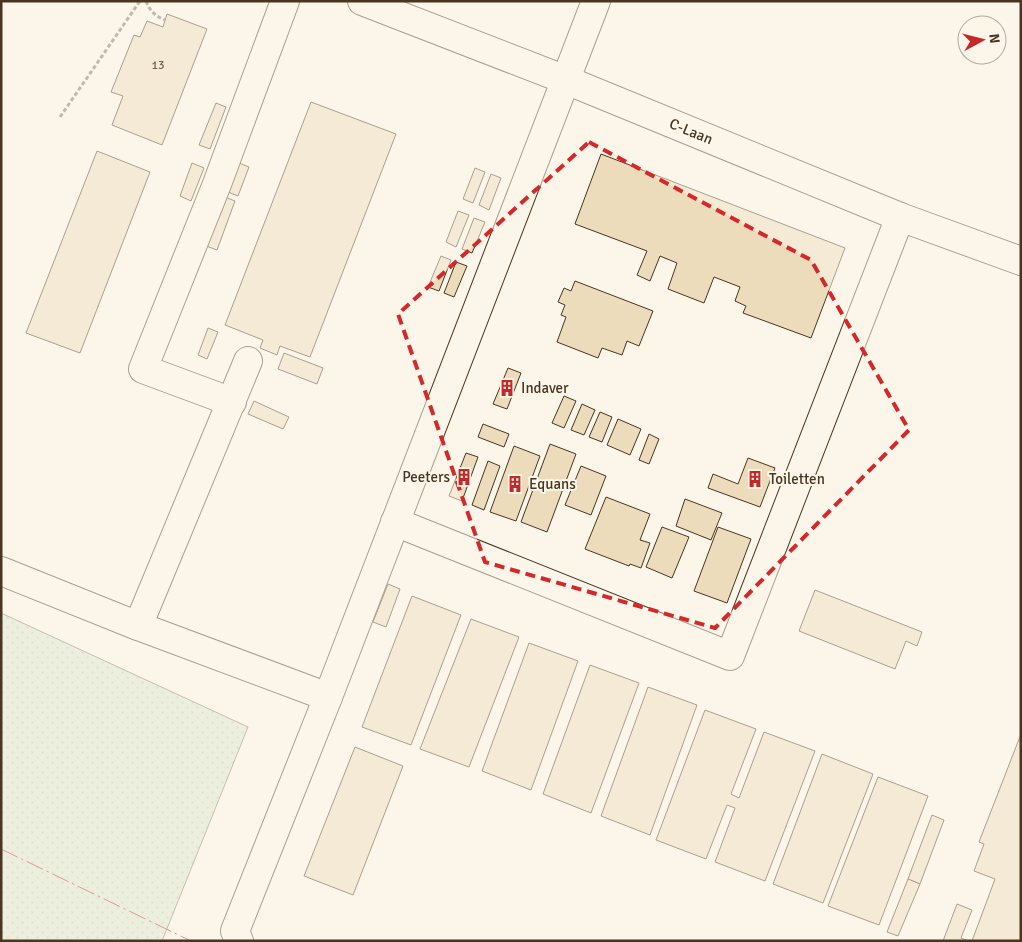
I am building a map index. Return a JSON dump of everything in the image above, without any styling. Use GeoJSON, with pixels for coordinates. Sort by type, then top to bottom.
{"type":"FeatureCollection","features":[{"type":"Feature","properties":{"kind":"lane"},"geometry":{"type":"LineString","coordinates":[[232,402],[142,369],[217,184],[285,1]]}},
{"type":"Feature","properties":{"kind":"lane","name":"C-Laan"},"geometry":{"type":"LineString","coordinates":[[362,1],[566,80],[900,217],[1021,261]]}},
{"type":"Feature","properties":{"kind":"lane"},"geometry":{"type":"LineString","coordinates":[[239,941],[235,930],[328,697],[596,1]]}},
{"type":"Feature","properties":{"kind":"lane"},"geometry":{"type":"LineString","coordinates":[[395,522],[730,656],[900,217]]}},
{"type":"Feature","properties":{"kind":"lane"},"geometry":{"type":"LineString","coordinates":[[138,626],[248,362]]}},
{"type":"Feature","properties":{"kind":"lane"},"geometry":{"type":"LineString","coordinates":[[1,571],[138,626],[328,697]]}},
{"type":"Feature","properties":{"kind":"path"},"geometry":{"type":"LineString","coordinates":[[60,117],[140,1]]}},
{"type":"Feature","properties":{"kind":"path"},"geometry":{"type":"LineString","coordinates":[[146,1],[151,11],[165,20]]}},
{"type":"Feature","properties":{"kind":"highlighted area"},"geometry":{"type":"Polygon","coordinates":[[[589,142],[811,260],[909,430],[715,628],[485,562],[398,314],[589,142]]]}},
{"type":"Feature","properties":{"kind":"green space"},"geometry":{"type":"Polygon","coordinates":[[[1,613],[248,727],[162,941],[1,941],[1,613]]]}},
{"type":"Feature","properties":{"kind":"building"},"geometry":{"type":"Polygon","coordinates":[[[167,14],[207,29],[162,145],[112,125],[123,96],[111,92],[134,35],[140,37],[147,21],[163,27],[167,14]]]}},
{"type":"Feature","properties":{"kind":"building"},"geometry":{"type":"Polygon","coordinates":[[[311,102],[396,134],[310,357],[280,346],[277,355],[260,348],[263,340],[225,325],[311,102]]]}},
{"type":"Feature","properties":{"kind":"building"},"geometry":{"type":"Polygon","coordinates":[[[216,103],[226,107],[210,149],[199,145],[216,103]]]}},
{"type":"Feature","properties":{"kind":"building"},"geometry":{"type":"Polygon","coordinates":[[[97,151],[150,172],[80,353],[26,333],[97,151]]]}},
{"type":"Feature","properties":{"kind":"building"},"geometry":{"type":"Polygon","coordinates":[[[601,154],[845,248],[811,338],[743,313],[746,306],[735,301],[740,287],[714,277],[704,303],[668,289],[677,263],[660,256],[650,281],[637,275],[647,251],[575,224],[601,154]]]}},
{"type":"Feature","properties":{"kind":"building"},"geometry":{"type":"Polygon","coordinates":[[[192,163],[204,168],[191,201],[180,196],[192,163]]]}},
{"type":"Feature","properties":{"kind":"building"},"geometry":{"type":"Polygon","coordinates":[[[239,163],[249,167],[238,196],[228,192],[239,163]]]}},
{"type":"Feature","properties":{"kind":"building"},"geometry":{"type":"Polygon","coordinates":[[[475,168],[485,172],[473,203],[463,199],[475,168]]]}},
{"type":"Feature","properties":{"kind":"building"},"geometry":{"type":"Polygon","coordinates":[[[491,174],[501,178],[489,210],[479,205],[491,174]]]}},
{"type":"Feature","properties":{"kind":"building"},"geometry":{"type":"Polygon","coordinates":[[[225,197],[235,201],[217,250],[206,246],[225,197]]]}},
{"type":"Feature","properties":{"kind":"building"},"geometry":{"type":"Polygon","coordinates":[[[458,211],[469,215],[456,247],[446,242],[458,211]]]}},
{"type":"Feature","properties":{"kind":"building"},"geometry":{"type":"Polygon","coordinates":[[[474,218],[485,222],[472,253],[462,249],[474,218]]]}},
{"type":"Feature","properties":{"kind":"building"},"geometry":{"type":"Polygon","coordinates":[[[441,256],[451,260],[439,291],[428,287],[441,256]]]}},
{"type":"Feature","properties":{"kind":"building"},"geometry":{"type":"Polygon","coordinates":[[[456,262],[467,266],[454,297],[444,293],[456,262]]]}},
{"type":"Feature","properties":{"kind":"building"},"geometry":{"type":"Polygon","coordinates":[[[575,281],[653,311],[639,346],[627,341],[622,355],[602,348],[598,358],[557,342],[566,317],[561,315],[565,305],[558,302],[564,288],[571,291],[575,281]]]}},
{"type":"Feature","properties":{"kind":"building"},"geometry":{"type":"Polygon","coordinates":[[[208,328],[218,332],[207,359],[198,355],[208,328]]]}},
{"type":"Feature","properties":{"kind":"building"},"geometry":{"type":"Polygon","coordinates":[[[284,353],[323,368],[317,384],[278,369],[284,353]]]}},
{"type":"Feature","properties":{"kind":"building","name":"Indaver"},"geometry":{"type":"Polygon","coordinates":[[[508,368],[521,373],[507,409],[493,404],[508,368]]]}},
{"type":"Feature","properties":{"kind":"building"},"geometry":{"type":"Polygon","coordinates":[[[564,396],[576,401],[564,428],[552,423],[564,396]]]}},
{"type":"Feature","properties":{"kind":"building"},"geometry":{"type":"Polygon","coordinates":[[[254,401],[289,417],[283,429],[248,414],[254,401]]]}},
{"type":"Feature","properties":{"kind":"building"},"geometry":{"type":"Polygon","coordinates":[[[582,404],[595,410],[584,435],[571,430],[582,404]]]}},
{"type":"Feature","properties":{"kind":"building"},"geometry":{"type":"Polygon","coordinates":[[[600,412],[612,417],[602,442],[589,437],[600,412]]]}},
{"type":"Feature","properties":{"kind":"building"},"geometry":{"type":"Polygon","coordinates":[[[618,419],[641,429],[630,455],[607,445],[618,419]]]}},
{"type":"Feature","properties":{"kind":"building","name":"Peeters"},"geometry":{"type":"Polygon","coordinates":[[[483,424],[509,434],[504,447],[478,437],[483,424]]]}},
{"type":"Feature","properties":{"kind":"building"},"geometry":{"type":"Polygon","coordinates":[[[649,434],[659,439],[649,464],[639,460],[649,434]]]}},
{"type":"Feature","properties":{"kind":"building"},"geometry":{"type":"Polygon","coordinates":[[[550,444],[576,454],[547,532],[521,522],[550,444]]]}},
{"type":"Feature","properties":{"kind":"building","name":"Equans"},"geometry":{"type":"Polygon","coordinates":[[[514,446],[540,456],[516,521],[490,512],[514,446]]]}},
{"type":"Feature","properties":{"kind":"building","name":"Peeters"},"geometry":{"type":"Polygon","coordinates":[[[466,453],[478,457],[462,501],[449,496],[466,453]]]}},
{"type":"Feature","properties":{"kind":"building","name":"Toiletten"},"geometry":{"type":"Polygon","coordinates":[[[748,458],[775,468],[760,507],[708,488],[713,474],[738,484],[748,458]]]}},
{"type":"Feature","properties":{"kind":"building","name":"Peeters"},"geometry":{"type":"Polygon","coordinates":[[[488,461],[500,466],[484,510],[472,505],[488,461]]]}},
{"type":"Feature","properties":{"kind":"building"},"geometry":{"type":"Polygon","coordinates":[[[581,466],[606,476],[591,515],[565,505],[581,466]]]}},
{"type":"Feature","properties":{"kind":"building"},"geometry":{"type":"Polygon","coordinates":[[[606,497],[650,514],[640,540],[650,543],[641,568],[630,564],[629,566],[585,549],[606,497]]]}},
{"type":"Feature","properties":{"kind":"building"},"geometry":{"type":"Polygon","coordinates":[[[685,499],[722,513],[711,540],[676,526],[685,499]]]}},
{"type":"Feature","properties":{"kind":"building"},"geometry":{"type":"Polygon","coordinates":[[[662,527],[689,537],[672,578],[646,567],[662,527]]]}},
{"type":"Feature","properties":{"kind":"building"},"geometry":{"type":"Polygon","coordinates":[[[718,527],[751,539],[727,603],[694,591],[718,527]]]}},
{"type":"Feature","properties":{"kind":"building"},"geometry":{"type":"Polygon","coordinates":[[[388,584],[400,589],[386,627],[373,622],[388,584]]]}},
{"type":"Feature","properties":{"kind":"building"},"geometry":{"type":"Polygon","coordinates":[[[815,590],[922,632],[917,646],[906,641],[895,669],[799,631],[815,590]]]}},
{"type":"Feature","properties":{"kind":"building"},"geometry":{"type":"Polygon","coordinates":[[[412,596],[461,615],[411,745],[362,727],[412,596]]]}},
{"type":"Feature","properties":{"kind":"building"},"geometry":{"type":"Polygon","coordinates":[[[471,619],[519,637],[469,767],[420,749],[471,619]]]}},
{"type":"Feature","properties":{"kind":"building"},"geometry":{"type":"Polygon","coordinates":[[[529,643],[578,661],[531,790],[482,771],[529,643]]]}},
{"type":"Feature","properties":{"kind":"building"},"geometry":{"type":"Polygon","coordinates":[[[590,665],[639,683],[591,813],[543,794],[590,665]]]}},
{"type":"Feature","properties":{"kind":"building"},"geometry":{"type":"Polygon","coordinates":[[[648,687],[697,705],[650,835],[601,816],[648,687]]]}},
{"type":"Feature","properties":{"kind":"building"},"geometry":{"type":"Polygon","coordinates":[[[705,710],[756,729],[731,794],[739,798],[764,732],[815,751],[765,881],[715,862],[735,808],[727,805],[706,859],[656,840],[705,710]]]}},
{"type":"Feature","properties":{"kind":"building"},"geometry":{"type":"Polygon","coordinates":[[[1021,734],[1021,941],[972,941],[995,879],[974,871],[984,844],[979,842],[1021,734]]]}},
{"type":"Feature","properties":{"kind":"building"},"geometry":{"type":"Polygon","coordinates":[[[355,747],[403,766],[353,895],[304,876],[355,747]]]}},
{"type":"Feature","properties":{"kind":"building"},"geometry":{"type":"Polygon","coordinates":[[[822,754],[873,774],[823,903],[773,884],[822,754]]]}},
{"type":"Feature","properties":{"kind":"building"},"geometry":{"type":"Polygon","coordinates":[[[878,777],[928,796],[879,925],[828,906],[878,777]]]}},
{"type":"Feature","properties":{"kind":"building"},"geometry":{"type":"Polygon","coordinates":[[[932,815],[944,820],[920,884],[908,879],[932,815]]]}},
{"type":"Feature","properties":{"kind":"building"},"geometry":{"type":"Polygon","coordinates":[[[908,879],[920,884],[898,936],[887,932],[908,879]]]}},
{"type":"Feature","properties":{"kind":"building"},"geometry":{"type":"Polygon","coordinates":[[[957,904],[972,910],[961,938],[968,941],[943,941],[957,904]]]}},
{"type":"Feature","properties":{"kind":"power"},"geometry":{"type":"LineString","coordinates":[[1,849],[191,941]]}},
{"type":"Feature","properties":{"kind":"place","name":"Indaver"},"geometry":{"type":"Point","coordinates":[507,388]}},
{"type":"Feature","properties":{"kind":"place","name":"Peeters"},"geometry":{"type":"Point","coordinates":[464,477]}},
{"type":"Feature","properties":{"kind":"place","name":"Toiletten"},"geometry":{"type":"Point","coordinates":[755,479]}},
{"type":"Feature","properties":{"kind":"place","name":"Equans"},"geometry":{"type":"Point","coordinates":[515,484]}}]}
